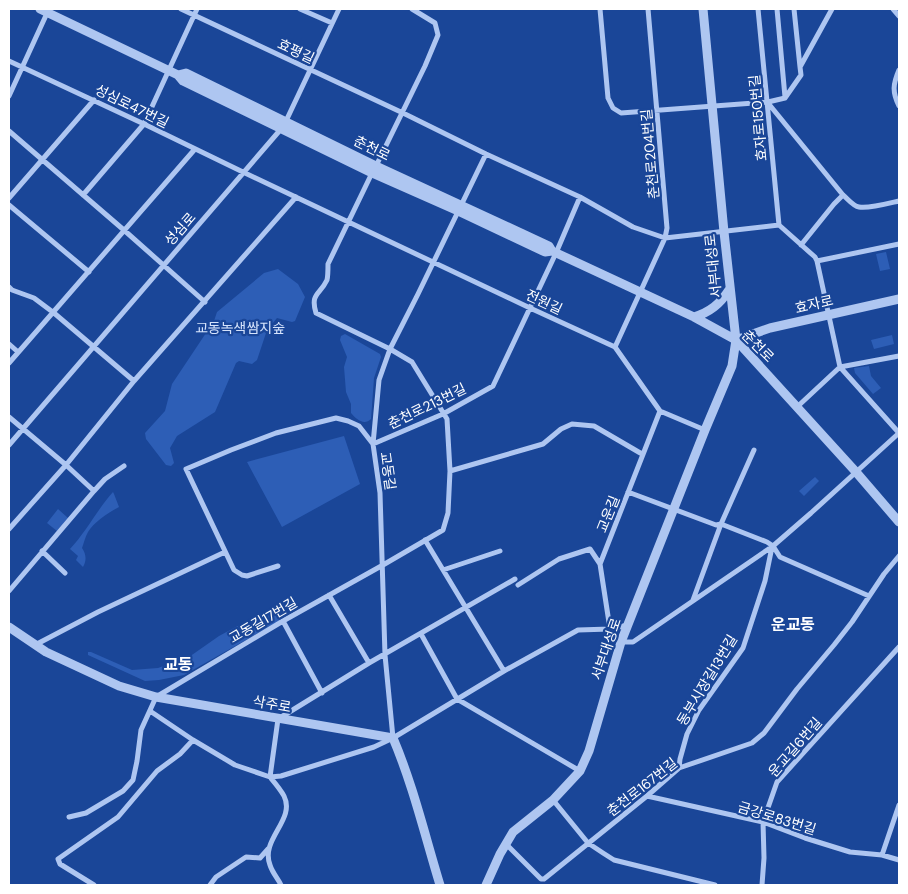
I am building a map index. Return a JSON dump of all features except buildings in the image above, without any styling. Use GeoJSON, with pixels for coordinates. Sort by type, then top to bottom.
{"type":"FeatureCollection","features":[{"type":"Feature","properties":{"kind":"street","name":"효평길"},"geometry":{"type":"LineString","coordinates":[[181,9],[580,197],[633,227],[665,238],[724,232]]}},
{"type":"Feature","properties":{"kind":"street"},"geometry":{"type":"LineString","coordinates":[[83,195],[144,124],[197,9]]}},
{"type":"Feature","properties":{"kind":"street"},"geometry":{"type":"LineString","coordinates":[[300,9],[332,23]]}},
{"type":"Feature","properties":{"kind":"street","name":"성심로"},"geometry":{"type":"LineString","coordinates":[[9,445],[284,125],[339,9]]}},
{"type":"Feature","properties":{"kind":"street"},"geometry":{"type":"LineString","coordinates":[[412,9],[435,23],[438,35],[403,113],[328,264],[327,280],[314,298],[316,313],[390,349],[412,362],[447,419],[450,471],[542,444],[561,429],[572,424],[594,426],[642,454]]}},
{"type":"Feature","properties":{"kind":"street"},"geometry":{"type":"LineString","coordinates":[[600,9],[608,98],[614,108],[622,113],[768,102],[786,98],[801,75],[794,9]]}},
{"type":"Feature","properties":{"kind":"street","name":"춘천로204번길"},"geometry":{"type":"LineString","coordinates":[[614,347],[641,292],[668,228],[648,9]]}},
{"type":"Feature","properties":{"kind":"street","name":"서부대성로"},"geometry":{"type":"LineString","coordinates":[[486,885],[513,832],[553,800],[580,771],[589,751],[621,642],[732,366],[736,340],[729,290],[703,9]]}},
{"type":"Feature","properties":{"kind":"street","name":"효자로150번길"},"geometry":{"type":"LineString","coordinates":[[758,9],[779,225]]}},
{"type":"Feature","properties":{"kind":"street"},"geometry":{"type":"LineString","coordinates":[[777,9],[786,98]]}},
{"type":"Feature","properties":{"kind":"street"},"geometry":{"type":"LineString","coordinates":[[800,67],[832,9]]}},
{"type":"Feature","properties":{"kind":"street"},"geometry":{"type":"LineString","coordinates":[[893,9],[899,16]]}},
{"type":"Feature","properties":{"kind":"street"},"geometry":{"type":"LineString","coordinates":[[9,96],[45,10]]}},
{"type":"Feature","properties":{"kind":"street","name":"춘천로"},"geometry":{"type":"LineString","coordinates":[[45,10],[178,75],[183,81],[284,125],[460,208],[545,252],[554,252],[641,292],[694,317],[736,340],[898,520]]}},
{"type":"Feature","properties":{"kind":"street","name":"성심로47번길"},"geometry":{"type":"LineString","coordinates":[[9,61],[244,173]]}},
{"type":"Feature","properties":{"kind":"street"},"geometry":{"type":"LineString","coordinates":[[899,70],[894,83],[894,97],[899,106]]}},
{"type":"Feature","properties":{"kind":"street"},"geometry":{"type":"LineString","coordinates":[[9,198],[94,100]]}},
{"type":"Feature","properties":{"kind":"street"},"geometry":{"type":"LineString","coordinates":[[768,102],[843,195],[853,204],[859,207],[867,207],[899,201]]}},
{"type":"Feature","properties":{"kind":"street"},"geometry":{"type":"LineString","coordinates":[[9,131],[125,230],[205,302]]}},
{"type":"Feature","properties":{"kind":"street"},"geometry":{"type":"LineString","coordinates":[[9,363],[195,149]]}},
{"type":"Feature","properties":{"kind":"street"},"geometry":{"type":"LineString","coordinates":[[373,444],[379,380],[390,349],[486,154]]}},
{"type":"Feature","properties":{"kind":"street","name":"전원길"},"geometry":{"type":"LineString","coordinates":[[244,173],[614,347],[660,411]]}},
{"type":"Feature","properties":{"kind":"street"},"geometry":{"type":"LineString","coordinates":[[802,245],[843,195]]}},
{"type":"Feature","properties":{"kind":"street"},"geometry":{"type":"LineString","coordinates":[[9,529],[66,464],[134,381],[296,197]]}},
{"type":"Feature","properties":{"kind":"street"},"geometry":{"type":"LineString","coordinates":[[554,252],[580,197]]}},
{"type":"Feature","properties":{"kind":"street"},"geometry":{"type":"LineString","coordinates":[[9,204],[89,272]]}},
{"type":"Feature","properties":{"kind":"street"},"geometry":{"type":"LineString","coordinates":[[621,642],[633,642],[772,546],[899,433],[840,367],[815,257],[779,225],[724,232]]}},
{"type":"Feature","properties":{"kind":"street"},"geometry":{"type":"LineString","coordinates":[[817,261],[899,244]]}},
{"type":"Feature","properties":{"kind":"street","name":"춘천로213번길"},"geometry":{"type":"LineString","coordinates":[[373,444],[443,414],[493,386],[554,252]]}},
{"type":"Feature","properties":{"kind":"street"},"geometry":{"type":"LineString","coordinates":[[9,286],[12,290],[34,298],[54,313],[134,381]]}},
{"type":"Feature","properties":{"kind":"street"},"geometry":{"type":"LineString","coordinates":[[694,317],[715,307],[729,290]]}},
{"type":"Feature","properties":{"kind":"street","name":"효자로"},"geometry":{"type":"LineString","coordinates":[[736,340],[770,328],[899,299]]}},
{"type":"Feature","properties":{"kind":"street"},"geometry":{"type":"LineString","coordinates":[[9,344],[18,352]]}},
{"type":"Feature","properties":{"kind":"street"},"geometry":{"type":"LineString","coordinates":[[797,407],[840,367],[899,356]]}},
{"type":"Feature","properties":{"kind":"street"},"geometry":{"type":"LineString","coordinates":[[660,411],[705,430]]}},
{"type":"Feature","properties":{"kind":"street","name":"교운길"},"geometry":{"type":"LineString","coordinates":[[610,629],[600,564],[660,411]]}},
{"type":"Feature","properties":{"kind":"street"},"geometry":{"type":"LineString","coordinates":[[9,417],[66,464],[94,491]]}},
{"type":"Feature","properties":{"kind":"street","name":"교동길"},"geometry":{"type":"LineString","coordinates":[[278,566],[247,576],[234,570],[186,469],[276,433],[336,418],[359,426],[373,444],[380,492],[385,655],[393,738]]}},
{"type":"Feature","properties":{"kind":"street"},"geometry":{"type":"LineString","coordinates":[[693,602],[721,524],[754,450]]}},
{"type":"Feature","properties":{"kind":"street"},"geometry":{"type":"LineString","coordinates":[[9,591],[94,491],[124,466]]}},
{"type":"Feature","properties":{"kind":"street","name":"교동길17번길"},"geometry":{"type":"LineString","coordinates":[[156,697],[283,621],[443,530],[448,513],[450,471]]}},
{"type":"Feature","properties":{"kind":"street"},"geometry":{"type":"LineString","coordinates":[[628,492],[767,542],[780,557],[869,596]]}},
{"type":"Feature","properties":{"kind":"street"},"geometry":{"type":"LineString","coordinates":[[425,540],[504,671]]}},
{"type":"Feature","properties":{"kind":"street","name":"동부시장길13번길"},"geometry":{"type":"LineString","coordinates":[[679,768],[687,734],[700,710],[742,648],[765,581],[772,546]]}},
{"type":"Feature","properties":{"kind":"street"},"geometry":{"type":"LineString","coordinates":[[518,585],[559,559],[590,549],[600,564]]}},
{"type":"Feature","properties":{"kind":"street"},"geometry":{"type":"LineString","coordinates":[[42,551],[65,573]]}},
{"type":"Feature","properties":{"kind":"street"},"geometry":{"type":"LineString","coordinates":[[443,570],[500,551]]}},
{"type":"Feature","properties":{"kind":"street"},"geometry":{"type":"LineString","coordinates":[[34,645],[98,612],[225,552]]}},
{"type":"Feature","properties":{"kind":"street","name":"춘천로167번길"},"geometry":{"type":"LineString","coordinates":[[506,844],[541,879],[544,879],[679,768],[752,743],[764,733],[797,689],[834,645],[899,556]]}},
{"type":"Feature","properties":{"kind":"street"},"geometry":{"type":"LineString","coordinates":[[210,885],[216,877],[246,858],[260,858],[268,849],[274,834],[286,814],[285,797],[270,777],[278,719],[369,663],[515,579]]}},
{"type":"Feature","properties":{"kind":"street"},"geometry":{"type":"LineString","coordinates":[[329,595],[369,663]]}},
{"type":"Feature","properties":{"kind":"street"},"geometry":{"type":"LineString","coordinates":[[283,621],[322,693]]}},
{"type":"Feature","properties":{"kind":"street"},"geometry":{"type":"LineString","coordinates":[[150,712],[192,740],[235,765],[270,777],[281,776],[374,747],[393,738],[504,671],[578,630],[610,629],[629,624]]}},
{"type":"Feature","properties":{"kind":"street","name":"삭주로"},"geometry":{"type":"LineString","coordinates":[[9,627],[46,652],[119,686],[156,697],[393,738]]}},
{"type":"Feature","properties":{"kind":"street"},"geometry":{"type":"LineString","coordinates":[[421,634],[457,699],[580,771]]}},
{"type":"Feature","properties":{"kind":"street","name":"운교길6번길"},"geometry":{"type":"LineString","coordinates":[[762,885],[764,858],[763,822],[777,782],[899,647]]}},
{"type":"Feature","properties":{"kind":"street"},"geometry":{"type":"LineString","coordinates":[[69,817],[86,813],[123,790],[133,780],[141,730],[156,697]]}},
{"type":"Feature","properties":{"kind":"street"},"geometry":{"type":"LineString","coordinates":[[393,738],[401,756],[440,885]]}},
{"type":"Feature","properties":{"kind":"street"},"geometry":{"type":"LineString","coordinates":[[94,885],[60,864],[58,859],[118,817],[157,771],[180,754],[192,740]]}},
{"type":"Feature","properties":{"kind":"street","name":"금강로83번길"},"geometry":{"type":"LineString","coordinates":[[647,796],[763,822],[850,852],[882,855],[899,860]]}},
{"type":"Feature","properties":{"kind":"street"},"geometry":{"type":"LineString","coordinates":[[553,800],[588,843],[614,860],[714,885]]}},
{"type":"Feature","properties":{"kind":"street"},"geometry":{"type":"LineString","coordinates":[[882,855],[899,805]]}},
{"type":"Feature","properties":{"kind":"street"},"geometry":{"type":"LineString","coordinates":[[268,849],[269,864],[282,885]]}},
{"type":"Feature","properties":{"kind":"green space"},"geometry":{"type":"Polygon","coordinates":[[[886,252],[890,269],[880,271],[876,254],[886,252]]]}},
{"type":"Feature","properties":{"kind":"green space","name":"교동녹색쌈지숲"},"geometry":{"type":"Polygon","coordinates":[[[278,269],[298,284],[305,297],[295,321],[277,318],[267,330],[257,360],[252,364],[239,361],[236,363],[215,412],[177,436],[170,448],[174,463],[171,466],[166,465],[146,439],[145,433],[165,411],[172,384],[214,321],[217,312],[264,273],[278,269]]]}},
{"type":"Feature","properties":{"kind":"green space"},"geometry":{"type":"Polygon","coordinates":[[[345,334],[380,354],[381,357],[374,378],[371,419],[366,422],[358,419],[351,413],[351,404],[346,392],[344,367],[347,357],[340,340],[341,336],[345,334]]]}},
{"type":"Feature","properties":{"kind":"green space"},"geometry":{"type":"Polygon","coordinates":[[[892,335],[894,344],[874,349],[871,340],[892,335]]]}},
{"type":"Feature","properties":{"kind":"green space"},"geometry":{"type":"Polygon","coordinates":[[[869,366],[871,376],[881,388],[873,394],[855,373],[854,368],[869,366]]]}},
{"type":"Feature","properties":{"kind":"green space"},"geometry":{"type":"Polygon","coordinates":[[[344,436],[360,484],[282,527],[247,462],[344,436]]]}},
{"type":"Feature","properties":{"kind":"green space"},"geometry":{"type":"Polygon","coordinates":[[[815,477],[819,481],[804,496],[799,491],[815,477]]]}},
{"type":"Feature","properties":{"kind":"green space"},"geometry":{"type":"Polygon","coordinates":[[[113,492],[119,507],[102,518],[88,532],[82,548],[85,557],[83,567],[76,560],[78,556],[70,549],[113,492]]]}},
{"type":"Feature","properties":{"kind":"green space"},"geometry":{"type":"Polygon","coordinates":[[[58,509],[68,518],[57,531],[47,523],[58,509]]]}},
{"type":"Feature","properties":{"kind":"green space"},"geometry":{"type":"Polygon","coordinates":[[[281,603],[288,616],[184,675],[145,681],[88,655],[88,652],[91,652],[132,670],[158,668],[189,657],[219,636],[281,603]]]}},
{"type":"Feature","properties":{"kind":"district","name":"운교동"},"geometry":{"type":"Point","coordinates":[793,624]}},
{"type":"Feature","properties":{"kind":"district","name":"교동"},"geometry":{"type":"Point","coordinates":[178,664]}}]}
